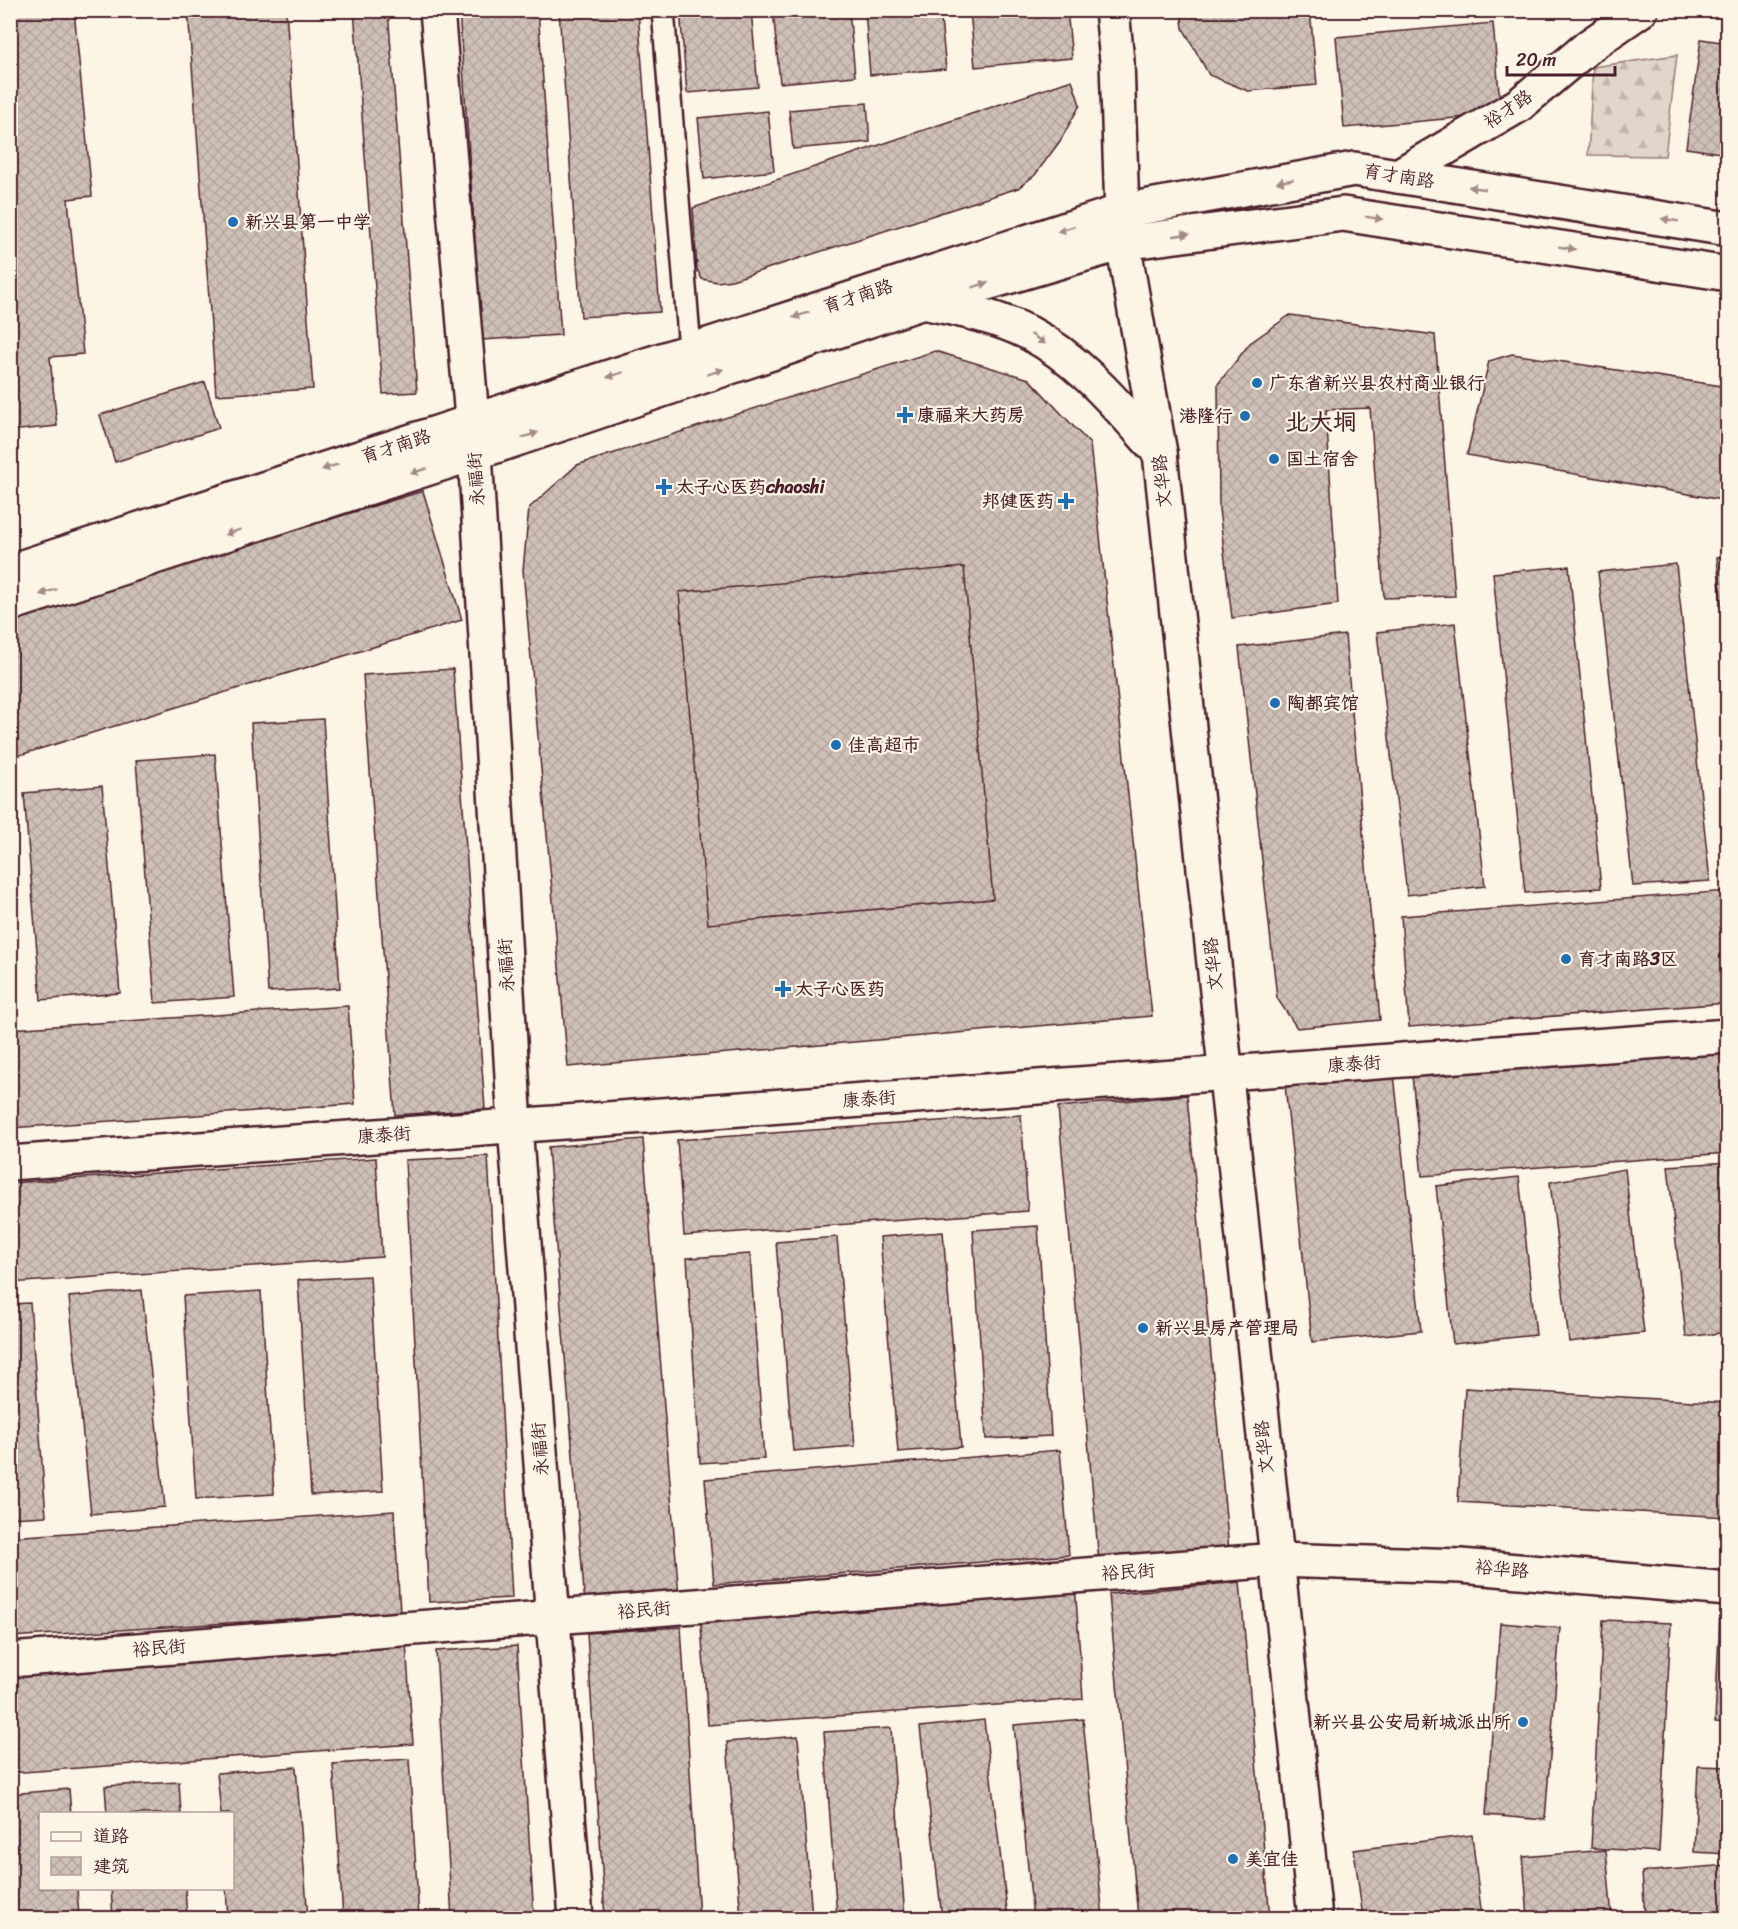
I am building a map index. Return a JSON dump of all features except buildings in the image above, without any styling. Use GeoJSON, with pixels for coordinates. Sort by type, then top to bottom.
{"type":"FeatureCollection","features":[{"type":"Feature","properties":{"kind":"street","name":"永福街"},"geometry":{"type":"LineString","coordinates":[[437,10],[472,421],[515,1126],[576,1918]]}},
{"type":"Feature","properties":{"kind":"street","name":"文华路"},"geometry":{"type":"LineString","coordinates":[[1112,10],[1117,61],[1123,227],[1160,453],[1315,1918]]}},
{"type":"Feature","properties":{"kind":"street","name":"裕才路"},"geometry":{"type":"LineString","coordinates":[[1398,176],[1519,105],[1589,46],[1641,10]]}},
{"type":"Feature","properties":{"kind":"street","name":"育才南路"},"geometry":{"type":"LineString","coordinates":[[10,570],[690,350],[1123,227],[1354,169],[1728,229]]}},
{"type":"Feature","properties":{"kind":"street","name":"育才南路"},"geometry":{"type":"LineString","coordinates":[[10,604],[474,453],[923,302],[1123,227],[1343,213],[1728,273]]}},
{"type":"Feature","properties":{"kind":"street"},"geometry":{"type":"LineString","coordinates":[[923,302],[982,314],[1030,334],[1073,363],[1160,453]]}},
{"type":"Feature","properties":{"kind":"street","name":"康泰街"},"geometry":{"type":"LineString","coordinates":[[10,1162],[1728,1036]]}},
{"type":"Feature","properties":{"kind":"street","name":"裕华路"},"geometry":{"type":"LineString","coordinates":[[1276,1560],[1461,1566],[1728,1589]]}},
{"type":"Feature","properties":{"kind":"street","name":"裕民街"},"geometry":{"type":"LineString","coordinates":[[10,1660],[1276,1560]]}},
{"type":"Feature","properties":{"kind":"lane"},"geometry":{"type":"LineString","coordinates":[[663,10],[690,350]]}},
{"type":"Feature","properties":{"kind":"green space"},"geometry":{"type":"Polygon","coordinates":[[[1677,55],[1665,156],[1588,155],[1593,67],[1677,55]]]}},
{"type":"Feature","properties":{"kind":"place","name":"新兴县第一中学"},"geometry":{"type":"Point","coordinates":[233,222]}},
{"type":"Feature","properties":{"kind":"place","name":"广东省新兴县农村商业银行"},"geometry":{"type":"Point","coordinates":[1257,383]}},
{"type":"Feature","properties":{"kind":"place","name":"康福来大药房"},"geometry":{"type":"Point","coordinates":[905,415]}},
{"type":"Feature","properties":{"kind":"place","name":"港隆行"},"geometry":{"type":"Point","coordinates":[1245,416]}},
{"type":"Feature","properties":{"kind":"place","name":"国土宿舍"},"geometry":{"type":"Point","coordinates":[1274,459]}},
{"type":"Feature","properties":{"kind":"place","name":"太子心医药chaoshi"},"geometry":{"type":"Point","coordinates":[664,487]}},
{"type":"Feature","properties":{"kind":"place","name":"邦健医药"},"geometry":{"type":"Point","coordinates":[1066,501]}},
{"type":"Feature","properties":{"kind":"place","name":"陶都宾馆"},"geometry":{"type":"Point","coordinates":[1275,703]}},
{"type":"Feature","properties":{"kind":"place","name":"佳高超市"},"geometry":{"type":"Point","coordinates":[836,745]}},
{"type":"Feature","properties":{"kind":"place","name":"育才南路3区"},"geometry":{"type":"Point","coordinates":[1566,959]}},
{"type":"Feature","properties":{"kind":"place","name":"太子心医药"},"geometry":{"type":"Point","coordinates":[783,989]}},
{"type":"Feature","properties":{"kind":"place","name":"新兴县房产管理局"},"geometry":{"type":"Point","coordinates":[1143,1328]}},
{"type":"Feature","properties":{"kind":"place","name":"新兴县公安局新城派出所"},"geometry":{"type":"Point","coordinates":[1523,1722]}},
{"type":"Feature","properties":{"kind":"place","name":"美宜佳"},"geometry":{"type":"Point","coordinates":[1233,1859]}},
{"type":"Feature","properties":{"kind":"district","name":"北大垌"},"geometry":{"type":"Point","coordinates":[1321,422]}}]}
